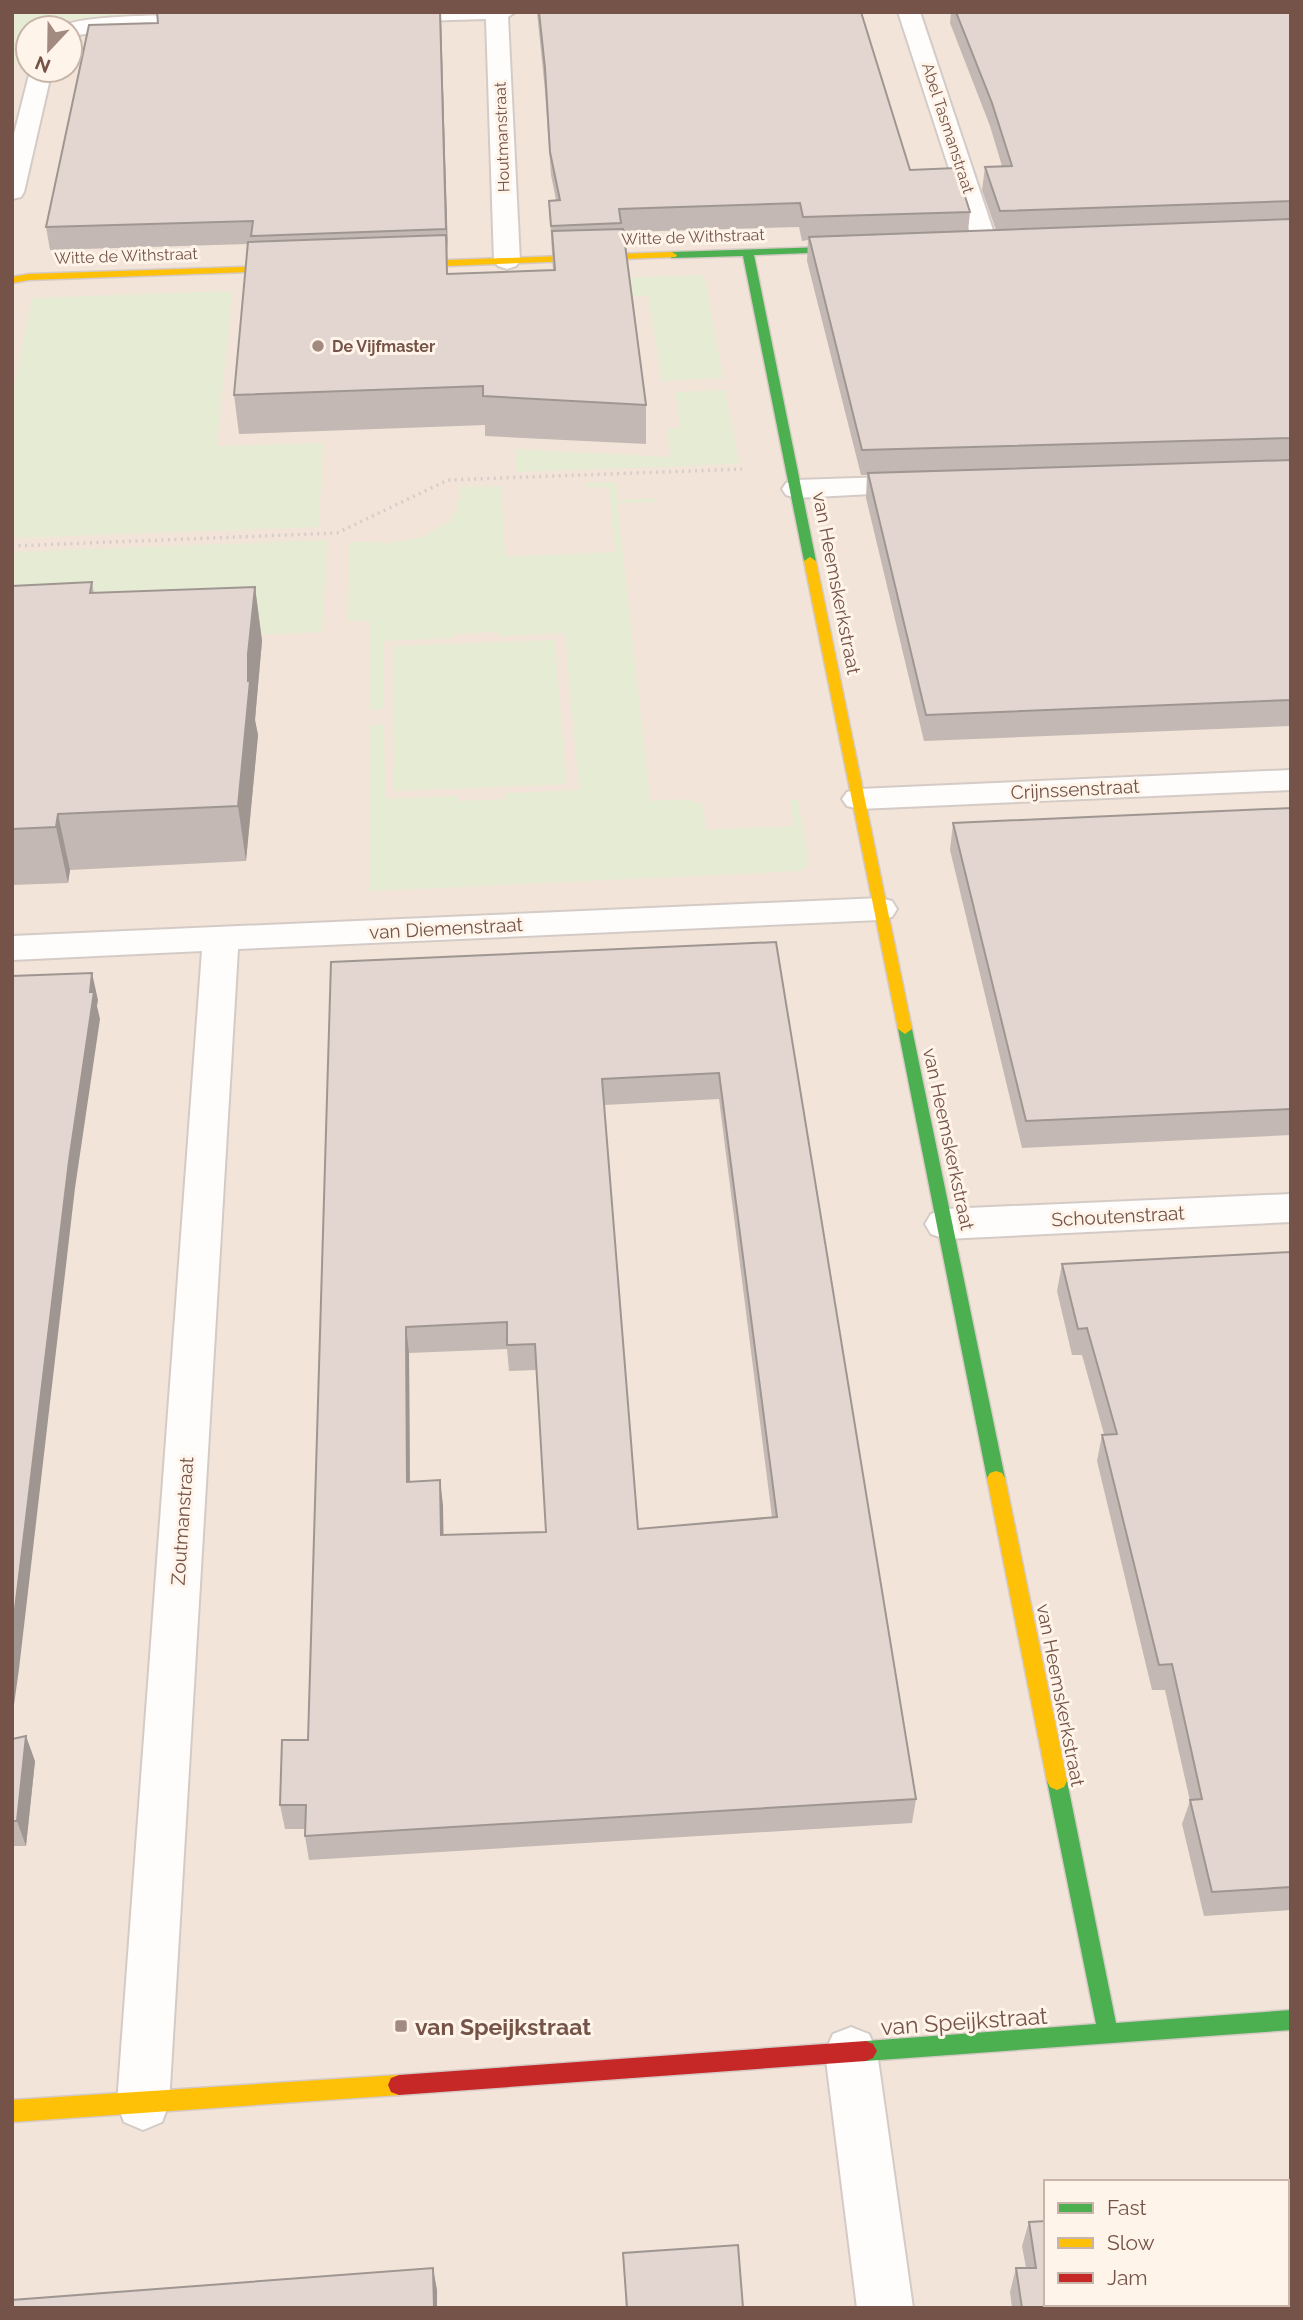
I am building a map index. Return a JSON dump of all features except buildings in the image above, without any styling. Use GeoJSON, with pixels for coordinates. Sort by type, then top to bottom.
{"type":"FeatureCollection","features":[{"type":"Feature","properties":{"kind":"street","name":"Houtmanstraat"},"geometry":{"type":"LineString","coordinates":[[497,12],[508,261]]}},
{"type":"Feature","properties":{"kind":"street"},"geometry":{"type":"LineString","coordinates":[[372,16],[504,12]]}},
{"type":"Feature","properties":{"kind":"street","name":"Abel Tasmanstraat"},"geometry":{"type":"LineString","coordinates":[[909,12],[986,245]]}},
{"type":"Feature","properties":{"kind":"street"},"geometry":{"type":"LineString","coordinates":[[84,27],[108,23],[233,20]]}},
{"type":"Feature","properties":{"kind":"street"},"geometry":{"type":"LineString","coordinates":[[12,192],[33,84]]}},
{"type":"Feature","properties":{"kind":"street","name":"Witte de Withstraat"},"geometry":{"type":"LineString","coordinates":[[371,265],[874,248]]}},
{"type":"Feature","properties":{"kind":"street","name":"van Heemskerkstraat"},"geometry":{"type":"LineString","coordinates":[[748,253],[1108,2034]]}},
{"type":"Feature","properties":{"kind":"street","name":"Witte de Withstraat"},"geometry":{"type":"LineString","coordinates":[[12,280],[29,277],[316,267]]}},
{"type":"Feature","properties":{"kind":"street"},"geometry":{"type":"LineString","coordinates":[[794,478],[947,484]]}},
{"type":"Feature","properties":{"kind":"street","name":"Crijnssenstraat"},"geometry":{"type":"LineString","coordinates":[[859,799],[1291,780]]}},
{"type":"Feature","properties":{"kind":"street","name":"van Diemenstraat"},"geometry":{"type":"LineString","coordinates":[[12,948],[880,909]]}},
{"type":"Feature","properties":{"kind":"street","name":"Zoutmanstraat"},"geometry":{"type":"LineString","coordinates":[[144,2104],[221,938]]}},
{"type":"Feature","properties":{"kind":"street","name":"Schoutenstraat"},"geometry":{"type":"LineString","coordinates":[[945,1224],[1291,1208]]}},
{"type":"Feature","properties":{"kind":"street","name":"van Speijkstraat"},"geometry":{"type":"LineString","coordinates":[[12,2110],[144,2104],[1291,2020]]}},
{"type":"Feature","properties":{"kind":"street"},"geometry":{"type":"LineString","coordinates":[[851,2052],[885,2308]]}},
{"type":"Feature","properties":{"kind":"path"},"geometry":{"type":"LineString","coordinates":[[12,546],[337,533],[448,480],[794,478]]}},
{"type":"Feature","properties":{"kind":"shaded area"},"geometry":{"type":"Polygon","coordinates":[[[12,12],[1291,12],[1291,2308],[12,2308],[12,12]]]}},
{"type":"Feature","properties":{"kind":"green space"},"geometry":{"type":"Polygon","coordinates":[[[12,12],[297,12],[84,19],[84,14],[14,14],[12,64],[12,12]]]}},
{"type":"Feature","properties":{"kind":"green space"},"geometry":{"type":"Polygon","coordinates":[[[699,275],[705,278],[723,378],[662,381],[648,296],[597,297],[595,279],[699,275]]]}},
{"type":"Feature","properties":{"kind":"green space"},"geometry":{"type":"Polygon","coordinates":[[[232,291],[217,446],[323,443],[319,527],[12,538],[12,396],[32,298],[232,291]]]}},
{"type":"Feature","properties":{"kind":"green space"},"geometry":{"type":"Polygon","coordinates":[[[725,390],[739,464],[516,472],[515,449],[671,457],[667,429],[681,428],[675,392],[725,390]]]}},
{"type":"Feature","properties":{"kind":"green space"},"geometry":{"type":"Polygon","coordinates":[[[616,482],[618,500],[654,498],[655,502],[617,503],[650,801],[692,799],[693,803],[702,803],[706,830],[794,826],[790,800],[798,799],[809,864],[801,871],[370,891],[370,725],[384,724],[385,799],[457,796],[458,801],[506,799],[506,793],[579,790],[565,633],[498,636],[497,632],[453,634],[453,638],[384,641],[384,709],[370,710],[370,621],[348,621],[350,542],[383,544],[420,538],[453,520],[450,518],[459,508],[456,507],[461,496],[458,487],[501,486],[505,557],[615,552],[609,487],[586,487],[585,483],[616,482]]]}},
{"type":"Feature","properties":{"kind":"green space"},"geometry":{"type":"Polygon","coordinates":[[[327,540],[322,632],[165,639],[12,701],[12,552],[327,540]]]}},
{"type":"Feature","properties":{"kind":"green space"},"geometry":{"type":"Polygon","coordinates":[[[555,640],[566,784],[394,791],[393,646],[555,640]]]}},
{"type":"Feature","properties":{"kind":"traffic: fast"},"geometry":{"type":"LineString","coordinates":[[672,255],[858,249]]}},
{"type":"Feature","properties":{"kind":"traffic: fast"},"geometry":{"type":"LineString","coordinates":[[748,253],[810,561]]}},
{"type":"Feature","properties":{"kind":"traffic: fast"},"geometry":{"type":"LineString","coordinates":[[905,1029],[996,1478]]}},
{"type":"Feature","properties":{"kind":"traffic: fast"},"geometry":{"type":"LineString","coordinates":[[1057,1781],[1108,2033]]}},
{"type":"Feature","properties":{"kind":"traffic: fast"},"geometry":{"type":"LineString","coordinates":[[866,2051],[1291,2020]]}},
{"type":"Feature","properties":{"kind":"traffic: slow"},"geometry":{"type":"LineString","coordinates":[[394,265],[672,255]]}},
{"type":"Feature","properties":{"kind":"traffic: slow"},"geometry":{"type":"LineString","coordinates":[[12,280],[29,277],[299,268]]}},
{"type":"Feature","properties":{"kind":"traffic: slow"},"geometry":{"type":"LineString","coordinates":[[810,561],[905,1029]]}},
{"type":"Feature","properties":{"kind":"traffic: slow"},"geometry":{"type":"LineString","coordinates":[[996,1478],[1057,1781]]}},
{"type":"Feature","properties":{"kind":"traffic: slow"},"geometry":{"type":"LineString","coordinates":[[12,2111],[399,2085]]}},
{"type":"Feature","properties":{"kind":"traffic: jam"},"geometry":{"type":"LineString","coordinates":[[399,2085],[866,2051]]}},
{"type":"Feature","properties":{"kind":"place","name":"De Vijfmaster"},"geometry":{"type":"Point","coordinates":[318,346]}},
{"type":"Feature","properties":{"kind":"place","name":"van Speijkstraat"},"geometry":{"type":"Point","coordinates":[401,2026]}}]}
